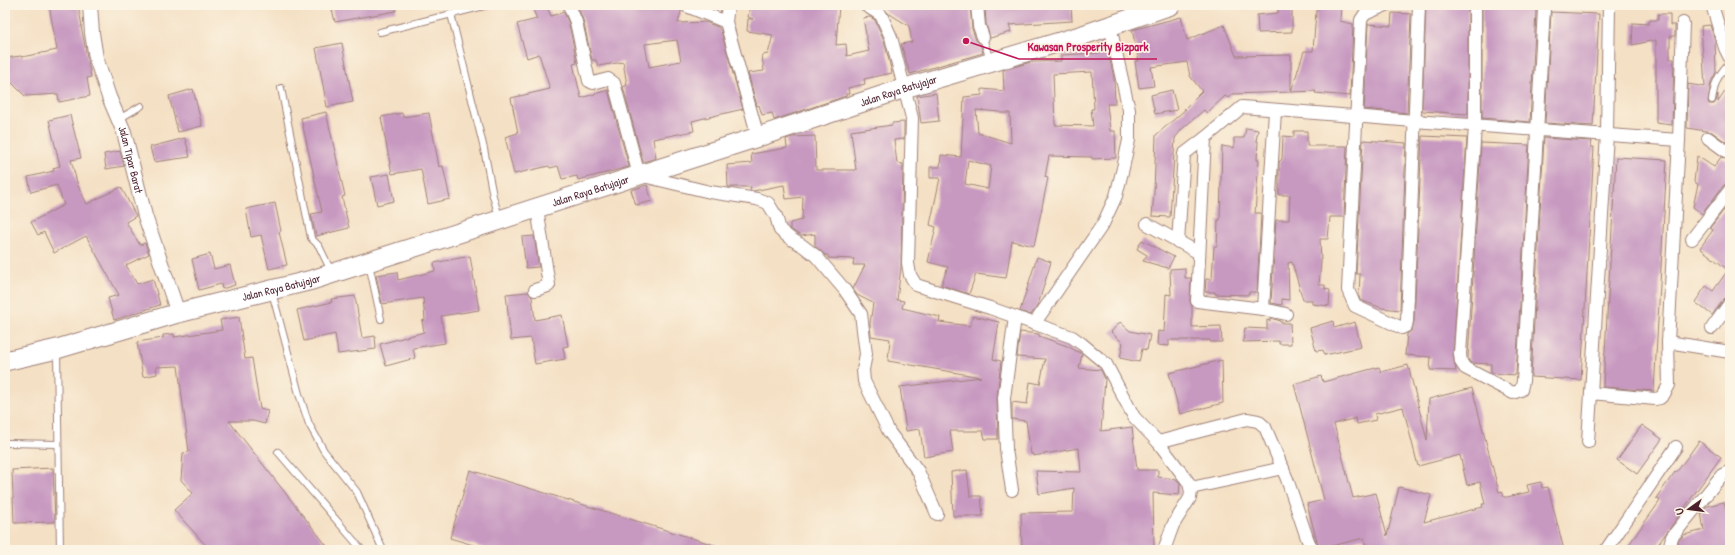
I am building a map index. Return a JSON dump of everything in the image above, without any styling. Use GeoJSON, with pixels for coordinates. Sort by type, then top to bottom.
{"type":"FeatureCollection","features":[{"type":"Feature","properties":{"kind":"highway","name":"Jalan Raya Batujajar"},"geometry":{"type":"LineString","coordinates":[[5,361],[57,349],[178,313],[272,290],[369,262],[906,88],[1110,26],[1171,5]]}},
{"type":"Feature","properties":{"kind":"street","name":"Jalan Tipar Barat"},"geometry":{"type":"LineString","coordinates":[[90,5],[96,58],[109,97],[126,136],[145,216],[178,313]]}},
{"type":"Feature","properties":{"kind":"street"},"geometry":{"type":"LineString","coordinates":[[569,5],[576,22],[589,81],[592,83],[608,79],[614,83],[639,175],[710,192],[757,199],[768,203],[776,216],[781,230],[790,239],[803,246],[816,256],[844,289],[861,314],[866,354],[863,370],[864,381],[888,432],[918,471],[937,514]]}},
{"type":"Feature","properties":{"kind":"street"},"geometry":{"type":"LineString","coordinates":[[684,5],[726,22]]}},
{"type":"Feature","properties":{"kind":"street"},"geometry":{"type":"LineString","coordinates":[[728,5],[726,22],[758,137]]}},
{"type":"Feature","properties":{"kind":"street"},"geometry":{"type":"LineString","coordinates":[[865,5],[879,13],[891,37],[906,88],[912,118],[908,263],[912,280],[916,285],[1072,337],[1106,364],[1134,417],[1175,462],[1191,488],[1190,498],[1173,525],[1164,550]]}},
{"type":"Feature","properties":{"kind":"street"},"geometry":{"type":"LineString","coordinates":[[977,5],[979,26],[983,37]]}},
{"type":"Feature","properties":{"kind":"street"},"geometry":{"type":"LineString","coordinates":[[1386,5],[1365,14],[1361,20],[1348,290],[1355,306],[1402,328],[1406,326],[1407,321],[1419,5]]}},
{"type":"Feature","properties":{"kind":"street"},"geometry":{"type":"LineString","coordinates":[[1475,5],[1475,126],[1460,354],[1461,362],[1465,368],[1513,393],[1521,390],[1523,386],[1544,10],[1541,5]]}},
{"type":"Feature","properties":{"kind":"street"},"geometry":{"type":"LineString","coordinates":[[1588,442],[1608,134],[1609,5]]}},
{"type":"Feature","properties":{"kind":"street"},"geometry":{"type":"LineString","coordinates":[[1712,5],[1725,48],[1730,58]]}},
{"type":"Feature","properties":{"kind":"street"},"geometry":{"type":"LineString","coordinates":[[1591,393],[1660,398],[1669,385],[1668,342],[1679,140],[1683,23]]}},
{"type":"Feature","properties":{"kind":"street"},"geometry":{"type":"LineString","coordinates":[[1034,324],[1103,224],[1116,196],[1129,140],[1129,110],[1110,26]]}},
{"type":"Feature","properties":{"kind":"street"},"geometry":{"type":"LineString","coordinates":[[1178,242],[1183,156],[1242,107],[1275,111],[1679,140]]}},
{"type":"Feature","properties":{"kind":"street"},"geometry":{"type":"LineString","coordinates":[[1263,308],[1275,111]]}},
{"type":"Feature","properties":{"kind":"street"},"geometry":{"type":"LineString","coordinates":[[1205,138],[1198,302],[1263,308],[1286,314]]}},
{"type":"Feature","properties":{"kind":"street"},"geometry":{"type":"LineString","coordinates":[[1708,138],[1730,154]]}},
{"type":"Feature","properties":{"kind":"street"},"geometry":{"type":"LineString","coordinates":[[1692,239],[1730,190]]}},
{"type":"Feature","properties":{"kind":"street"},"geometry":{"type":"LineString","coordinates":[[535,290],[549,285],[537,208]]}},
{"type":"Feature","properties":{"kind":"street"},"geometry":{"type":"LineString","coordinates":[[1147,224],[1199,253]]}},
{"type":"Feature","properties":{"kind":"street"},"geometry":{"type":"LineString","coordinates":[[1712,328],[1730,303]]}},
{"type":"Feature","properties":{"kind":"street"},"geometry":{"type":"LineString","coordinates":[[1012,490],[1006,449],[1004,398],[1015,317]]}},
{"type":"Feature","properties":{"kind":"street"},"geometry":{"type":"LineString","coordinates":[[1668,342],[1730,352]]}},
{"type":"Feature","properties":{"kind":"street"},"geometry":{"type":"LineString","coordinates":[[1158,442],[1248,419],[1258,421],[1264,428],[1282,468],[1306,538],[1312,550]]}},
{"type":"Feature","properties":{"kind":"street"},"geometry":{"type":"LineString","coordinates":[[1606,550],[1676,446]]}},
{"type":"Feature","properties":{"kind":"street"},"geometry":{"type":"LineString","coordinates":[[1191,488],[1282,468]]}},
{"type":"Feature","properties":{"kind":"street"},"geometry":{"type":"LineString","coordinates":[[1670,550],[1672,537],[1722,475],[1728,472],[1730,473]]}},
{"type":"Feature","properties":{"kind":"lane"},"geometry":{"type":"LineString","coordinates":[[380,32],[488,5]]}},
{"type":"Feature","properties":{"kind":"lane"},"geometry":{"type":"LineString","coordinates":[[451,14],[484,149],[493,196],[500,220]]}},
{"type":"Feature","properties":{"kind":"lane"},"geometry":{"type":"LineString","coordinates":[[983,37],[991,62]]}},
{"type":"Feature","properties":{"kind":"lane"},"geometry":{"type":"LineString","coordinates":[[1712,100],[1716,81],[1720,73],[1730,62]]}},
{"type":"Feature","properties":{"kind":"lane"},"geometry":{"type":"LineString","coordinates":[[281,88],[311,238],[319,246],[332,273]]}},
{"type":"Feature","properties":{"kind":"lane"},"geometry":{"type":"LineString","coordinates":[[118,120],[141,106]]}},
{"type":"Feature","properties":{"kind":"lane"},"geometry":{"type":"LineString","coordinates":[[369,262],[381,319]]}},
{"type":"Feature","properties":{"kind":"lane"},"geometry":{"type":"LineString","coordinates":[[272,290],[299,394],[310,424],[324,451],[357,492],[383,550]]}},
{"type":"Feature","properties":{"kind":"lane"},"geometry":{"type":"LineString","coordinates":[[57,349],[60,550]]}},
{"type":"Feature","properties":{"kind":"lane"},"geometry":{"type":"LineString","coordinates":[[8,443],[58,444]]}},
{"type":"Feature","properties":{"kind":"lane"},"geometry":{"type":"LineString","coordinates":[[278,452],[362,550]]}},
{"type":"Feature","properties":{"kind":"building"},"geometry":{"type":"Polygon","coordinates":[[[49,5],[78,5],[91,77],[87,78],[90,96],[59,102],[58,94],[25,96],[5,76],[5,58],[22,57],[57,50],[49,5]]]}},
{"type":"Feature","properties":{"kind":"building"},"geometry":{"type":"Polygon","coordinates":[[[331,5],[396,5],[396,11],[335,22],[331,5]]]}},
{"type":"Feature","properties":{"kind":"building"},"geometry":{"type":"Polygon","coordinates":[[[531,5],[546,5],[551,16],[564,12],[569,24],[577,63],[573,64],[581,98],[608,90],[629,167],[578,180],[577,176],[562,179],[558,166],[550,168],[549,166],[514,174],[505,137],[518,133],[511,98],[550,89],[539,54],[527,58],[517,24],[537,19],[531,5]]]}},
{"type":"Feature","properties":{"kind":"building"},"geometry":{"type":"Polygon","coordinates":[[[584,5],[677,5],[681,12],[678,23],[705,22],[718,27],[721,31],[743,109],[692,121],[694,131],[653,139],[656,158],[643,162],[623,87],[627,85],[623,62],[598,66],[596,60],[592,60],[583,20],[578,7],[584,5]],[[677,40],[645,44],[649,67],[681,61],[677,40]]]}},
{"type":"Feature","properties":{"kind":"building"},"geometry":{"type":"Polygon","coordinates":[[[750,5],[839,5],[836,45],[846,44],[847,56],[869,51],[863,18],[870,17],[875,20],[884,40],[892,73],[864,79],[865,84],[848,88],[849,94],[846,94],[846,96],[774,120],[772,113],[762,115],[759,105],[757,106],[748,73],[764,71],[762,55],[768,54],[773,35],[747,31],[748,19],[753,19],[748,17],[750,5]]]}},
{"type":"Feature","properties":{"kind":"building"},"geometry":{"type":"Polygon","coordinates":[[[879,5],[970,5],[972,29],[983,53],[910,74],[901,44],[912,42],[909,26],[888,13],[879,5]]]}},
{"type":"Feature","properties":{"kind":"building"},"geometry":{"type":"Polygon","coordinates":[[[985,5],[1071,5],[1072,21],[1009,25],[1011,32],[990,38],[986,24],[985,5]]]}},
{"type":"Feature","properties":{"kind":"building"},"geometry":{"type":"Polygon","coordinates":[[[1318,5],[1341,5],[1340,21],[1353,24],[1350,96],[1315,93],[1316,91],[1291,92],[1304,51],[1313,51],[1316,12],[1318,5]]]}},
{"type":"Feature","properties":{"kind":"building"},"geometry":{"type":"Polygon","coordinates":[[[1426,5],[1468,5],[1468,114],[1422,111],[1426,5]]]}},
{"type":"Feature","properties":{"kind":"building"},"geometry":{"type":"Polygon","coordinates":[[[1482,5],[1534,6],[1536,11],[1530,122],[1482,118],[1482,5]]]}},
{"type":"Feature","properties":{"kind":"building"},"geometry":{"type":"Polygon","coordinates":[[[1278,8],[1292,8],[1292,32],[1258,33],[1257,15],[1278,13],[1278,8]]]}},
{"type":"Feature","properties":{"kind":"building"},"geometry":{"type":"Polygon","coordinates":[[[1551,12],[1599,14],[1593,126],[1545,123],[1551,12]]]}},
{"type":"Feature","properties":{"kind":"building"},"geometry":{"type":"Polygon","coordinates":[[[1392,13],[1411,14],[1407,113],[1364,109],[1368,24],[1391,26],[1392,13]]]}},
{"type":"Feature","properties":{"kind":"building"},"geometry":{"type":"Polygon","coordinates":[[[1658,14],[1670,14],[1670,25],[1675,25],[1675,36],[1670,36],[1670,59],[1674,59],[1672,125],[1656,123],[1656,40],[1632,45],[1633,23],[1649,24],[1649,20],[1658,20],[1658,14]]]}},
{"type":"Feature","properties":{"kind":"building"},"geometry":{"type":"Polygon","coordinates":[[[1181,17],[1187,40],[1224,25],[1236,56],[1291,55],[1291,92],[1232,94],[1228,98],[1225,96],[1207,113],[1204,110],[1182,129],[1175,138],[1170,217],[1152,216],[1156,135],[1186,109],[1184,109],[1202,91],[1190,76],[1187,62],[1151,67],[1154,86],[1139,88],[1135,61],[1139,61],[1132,30],[1181,17]]]}},
{"type":"Feature","properties":{"kind":"building"},"geometry":{"type":"Polygon","coordinates":[[[1710,25],[1715,40],[1716,72],[1711,82],[1708,101],[1709,104],[1714,104],[1718,94],[1718,102],[1730,84],[1730,145],[1712,132],[1687,128],[1688,84],[1705,87],[1701,26],[1710,25]]]}},
{"type":"Feature","properties":{"kind":"building"},"geometry":{"type":"Polygon","coordinates":[[[342,43],[353,102],[327,107],[316,48],[342,43]]]}},
{"type":"Feature","properties":{"kind":"building"},"geometry":{"type":"Polygon","coordinates":[[[1099,43],[1106,43],[1114,78],[1115,104],[1107,104],[1110,131],[1115,131],[1116,158],[1092,159],[1092,157],[1049,156],[1045,177],[1048,178],[1034,246],[1012,241],[1006,278],[976,274],[969,294],[941,285],[948,267],[928,262],[936,227],[930,225],[940,178],[930,178],[930,167],[940,167],[941,155],[961,157],[964,97],[982,95],[982,89],[1004,91],[1003,70],[1031,62],[1061,61],[1061,55],[1099,53],[1099,43]],[[1092,72],[1053,74],[1055,125],[1093,126],[1091,109],[1094,109],[1092,72]],[[976,110],[978,133],[1011,143],[1010,113],[976,110]],[[968,160],[965,184],[988,189],[991,166],[968,160]]]}},
{"type":"Feature","properties":{"kind":"building"},"geometry":{"type":"Polygon","coordinates":[[[193,89],[202,126],[178,132],[169,96],[193,89]]]}},
{"type":"Feature","properties":{"kind":"building"},"geometry":{"type":"Polygon","coordinates":[[[1172,90],[1177,110],[1155,114],[1151,95],[1172,90]]]}},
{"type":"Feature","properties":{"kind":"building"},"geometry":{"type":"Polygon","coordinates":[[[936,93],[939,121],[921,123],[917,96],[936,93]]]}},
{"type":"Feature","properties":{"kind":"building"},"geometry":{"type":"Polygon","coordinates":[[[326,112],[345,196],[342,197],[349,228],[316,236],[311,214],[322,212],[301,118],[326,112]]]}},
{"type":"Feature","properties":{"kind":"building"},"geometry":{"type":"Polygon","coordinates":[[[402,113],[403,117],[429,113],[439,167],[443,166],[450,199],[428,204],[421,169],[392,174],[381,117],[402,113]]]}},
{"type":"Feature","properties":{"kind":"building"},"geometry":{"type":"Polygon","coordinates":[[[70,115],[81,158],[71,160],[78,186],[87,204],[121,187],[136,216],[126,222],[140,245],[145,243],[149,254],[126,265],[137,284],[153,279],[160,305],[114,320],[108,298],[119,295],[86,236],[54,253],[44,232],[38,235],[31,222],[64,205],[57,185],[31,192],[28,177],[54,171],[53,168],[60,166],[49,120],[70,115]]]}},
{"type":"Feature","properties":{"kind":"building"},"geometry":{"type":"Polygon","coordinates":[[[904,122],[904,139],[894,140],[897,163],[903,164],[901,267],[897,300],[904,301],[902,308],[940,317],[939,322],[970,326],[973,316],[999,322],[993,359],[1001,361],[997,398],[998,439],[985,439],[983,431],[950,431],[953,452],[924,457],[920,429],[906,431],[900,387],[981,377],[888,361],[890,339],[871,336],[870,324],[873,303],[857,295],[853,289],[865,265],[853,265],[854,259],[828,258],[828,255],[825,255],[815,246],[815,234],[801,236],[790,229],[790,223],[802,220],[803,197],[786,199],[784,185],[753,191],[750,190],[751,187],[728,187],[727,165],[752,163],[751,154],[787,148],[786,139],[792,137],[815,136],[816,170],[856,170],[851,131],[904,122]]]}},
{"type":"Feature","properties":{"kind":"building"},"geometry":{"type":"Polygon","coordinates":[[[1246,128],[1258,130],[1256,141],[1258,141],[1257,160],[1259,160],[1255,213],[1261,213],[1257,292],[1249,292],[1249,295],[1215,294],[1215,292],[1205,292],[1206,279],[1212,279],[1214,246],[1217,246],[1218,220],[1220,220],[1222,146],[1234,148],[1234,138],[1244,138],[1246,128]]]}},
{"type":"Feature","properties":{"kind":"building"},"geometry":{"type":"Polygon","coordinates":[[[1294,131],[1307,131],[1307,146],[1347,146],[1344,217],[1330,217],[1328,239],[1320,239],[1321,262],[1319,285],[1325,285],[1325,289],[1330,290],[1329,306],[1312,304],[1312,300],[1303,300],[1292,262],[1288,263],[1289,300],[1282,299],[1282,305],[1271,303],[1276,220],[1289,220],[1290,195],[1279,195],[1279,162],[1282,159],[1283,136],[1294,137],[1294,131]]]}},
{"type":"Feature","properties":{"kind":"building"},"geometry":{"type":"Polygon","coordinates":[[[1422,136],[1467,138],[1453,354],[1456,371],[1430,370],[1431,357],[1405,355],[1407,334],[1412,330],[1414,321],[1422,136]]]}},
{"type":"Feature","properties":{"kind":"building"},"geometry":{"type":"Polygon","coordinates":[[[185,138],[190,157],[154,162],[150,147],[185,138]]]}},
{"type":"Feature","properties":{"kind":"building"},"geometry":{"type":"Polygon","coordinates":[[[1544,138],[1592,141],[1591,147],[1594,147],[1581,380],[1531,377],[1544,138]]]}},
{"type":"Feature","properties":{"kind":"building"},"geometry":{"type":"Polygon","coordinates":[[[1363,140],[1406,143],[1400,310],[1382,308],[1360,300],[1359,297],[1360,274],[1356,274],[1363,140]]]}},
{"type":"Feature","properties":{"kind":"building"},"geometry":{"type":"Polygon","coordinates":[[[1481,143],[1529,145],[1516,375],[1491,373],[1491,364],[1471,363],[1468,359],[1481,143]]]}},
{"type":"Feature","properties":{"kind":"building"},"geometry":{"type":"Polygon","coordinates":[[[120,151],[124,166],[106,169],[104,154],[120,151]]]}},
{"type":"Feature","properties":{"kind":"building"},"geometry":{"type":"Polygon","coordinates":[[[1697,156],[1714,167],[1721,157],[1730,161],[1730,183],[1724,185],[1702,214],[1693,207],[1698,184],[1694,182],[1697,156]]]}},
{"type":"Feature","properties":{"kind":"building"},"geometry":{"type":"Polygon","coordinates":[[[1616,157],[1667,160],[1654,391],[1603,387],[1616,157]]]}},
{"type":"Feature","properties":{"kind":"building"},"geometry":{"type":"Polygon","coordinates":[[[389,174],[394,201],[377,205],[371,177],[389,174]]]}},
{"type":"Feature","properties":{"kind":"building"},"geometry":{"type":"Polygon","coordinates":[[[647,185],[652,201],[636,205],[631,190],[647,185]]]}},
{"type":"Feature","properties":{"kind":"building"},"geometry":{"type":"Polygon","coordinates":[[[1730,202],[1730,294],[1724,299],[1712,315],[1695,302],[1706,286],[1713,291],[1728,270],[1700,248],[1713,230],[1710,228],[1730,202]]]}},
{"type":"Feature","properties":{"kind":"building"},"geometry":{"type":"Polygon","coordinates":[[[275,203],[281,231],[279,232],[287,265],[269,269],[261,235],[251,237],[246,209],[275,203]]]}},
{"type":"Feature","properties":{"kind":"building"},"geometry":{"type":"Polygon","coordinates":[[[534,236],[539,267],[526,268],[522,237],[534,236]]]}},
{"type":"Feature","properties":{"kind":"building"},"geometry":{"type":"Polygon","coordinates":[[[1142,240],[1174,257],[1168,268],[1143,261],[1147,255],[1137,249],[1142,240]]]}},
{"type":"Feature","properties":{"kind":"building"},"geometry":{"type":"Polygon","coordinates":[[[210,254],[214,269],[230,265],[235,285],[222,289],[221,284],[199,290],[192,259],[210,254]]]}},
{"type":"Feature","properties":{"kind":"building"},"geometry":{"type":"Polygon","coordinates":[[[470,256],[479,310],[441,316],[445,343],[413,348],[415,358],[386,366],[380,344],[424,332],[422,321],[425,320],[423,298],[382,304],[376,275],[397,272],[398,280],[435,271],[434,263],[470,256]]]}},
{"type":"Feature","properties":{"kind":"building"},"geometry":{"type":"Polygon","coordinates":[[[1037,257],[1051,262],[1038,305],[1031,315],[1020,311],[1037,257]]]}},
{"type":"Feature","properties":{"kind":"building"},"geometry":{"type":"Polygon","coordinates":[[[1185,268],[1185,278],[1191,278],[1190,301],[1192,307],[1192,327],[1221,326],[1222,342],[1210,342],[1210,340],[1169,340],[1169,346],[1157,345],[1158,331],[1164,332],[1166,294],[1171,295],[1170,269],[1185,268]]]}},
{"type":"Feature","properties":{"kind":"building"},"geometry":{"type":"Polygon","coordinates":[[[528,292],[532,297],[535,320],[562,315],[568,346],[563,347],[565,359],[535,364],[531,338],[511,340],[506,294],[528,292]]]}},
{"type":"Feature","properties":{"kind":"building"},"geometry":{"type":"Polygon","coordinates":[[[355,296],[362,338],[375,336],[376,349],[338,354],[335,334],[304,341],[297,310],[332,302],[331,299],[355,296]]]}},
{"type":"Feature","properties":{"kind":"building"},"geometry":{"type":"Polygon","coordinates":[[[239,317],[245,359],[252,358],[260,409],[268,411],[265,424],[253,421],[229,421],[330,550],[210,550],[174,510],[193,493],[181,480],[183,453],[189,452],[178,366],[156,367],[157,374],[143,377],[137,342],[163,338],[163,335],[174,334],[174,337],[222,330],[220,320],[239,317]]]}},
{"type":"Feature","properties":{"kind":"building"},"geometry":{"type":"Polygon","coordinates":[[[1270,318],[1281,321],[1281,323],[1290,323],[1291,344],[1279,344],[1279,341],[1243,342],[1245,328],[1267,329],[1267,320],[1270,321],[1270,318]]]}},
{"type":"Feature","properties":{"kind":"building"},"geometry":{"type":"Polygon","coordinates":[[[1333,321],[1334,328],[1355,322],[1361,347],[1325,355],[1323,350],[1316,351],[1310,328],[1333,321]]]}},
{"type":"Feature","properties":{"kind":"building"},"geometry":{"type":"Polygon","coordinates":[[[1120,322],[1130,331],[1150,335],[1147,350],[1142,349],[1139,362],[1120,358],[1123,343],[1111,332],[1120,322]]]}},
{"type":"Feature","properties":{"kind":"building"},"geometry":{"type":"Polygon","coordinates":[[[1020,332],[1039,334],[1039,336],[1067,346],[1082,354],[1079,368],[1101,370],[1105,379],[1101,431],[1132,427],[1137,470],[1158,470],[1158,477],[1176,479],[1180,483],[1179,495],[1153,493],[1154,550],[1022,550],[1021,513],[1073,512],[1074,488],[1039,494],[1036,471],[1081,472],[1079,448],[1033,456],[1033,454],[1031,454],[1026,421],[1012,419],[1012,402],[1027,404],[1030,382],[1040,384],[1045,359],[1017,357],[1020,332]]]}},
{"type":"Feature","properties":{"kind":"building"},"geometry":{"type":"Polygon","coordinates":[[[1222,360],[1223,403],[1180,414],[1169,373],[1222,360]]]}},
{"type":"Feature","properties":{"kind":"building"},"geometry":{"type":"Polygon","coordinates":[[[1408,365],[1427,440],[1429,399],[1472,388],[1499,492],[1502,491],[1504,497],[1507,497],[1529,492],[1527,485],[1541,482],[1542,488],[1548,487],[1564,550],[1367,550],[1364,538],[1319,549],[1307,504],[1324,500],[1294,384],[1321,376],[1323,382],[1379,367],[1381,372],[1408,365]],[[1403,407],[1375,414],[1376,420],[1357,424],[1356,418],[1334,424],[1353,498],[1376,493],[1387,536],[1399,487],[1431,495],[1424,522],[1483,507],[1482,504],[1485,504],[1480,482],[1467,485],[1460,455],[1418,466],[1403,407]]]}},
{"type":"Feature","properties":{"kind":"building"},"geometry":{"type":"Polygon","coordinates":[[[1642,425],[1662,439],[1637,474],[1617,460],[1642,425]]]}},
{"type":"Feature","properties":{"kind":"building"},"geometry":{"type":"Polygon","coordinates":[[[1699,441],[1721,457],[1654,550],[1625,550],[1660,501],[1656,498],[1699,441]]]}},
{"type":"Feature","properties":{"kind":"building"},"geometry":{"type":"Polygon","coordinates":[[[53,468],[55,522],[14,523],[12,470],[53,468]]]}},
{"type":"Feature","properties":{"kind":"building"},"geometry":{"type":"Polygon","coordinates":[[[470,470],[721,547],[721,550],[490,550],[450,538],[470,470]]]}},
{"type":"Feature","properties":{"kind":"building"},"geometry":{"type":"Polygon","coordinates":[[[967,470],[970,496],[981,496],[983,516],[953,516],[951,472],[967,470]]]}},
{"type":"Feature","properties":{"kind":"building"},"geometry":{"type":"Polygon","coordinates":[[[1724,502],[1730,526],[1730,550],[1680,550],[1678,542],[1684,535],[1704,530],[1701,513],[1707,506],[1724,502]]]}},
{"type":"Feature","properties":{"kind":"place","name":"Kawasan Prosperity Bizpark"},"geometry":{"type":"Point","coordinates":[966,41]}}]}
